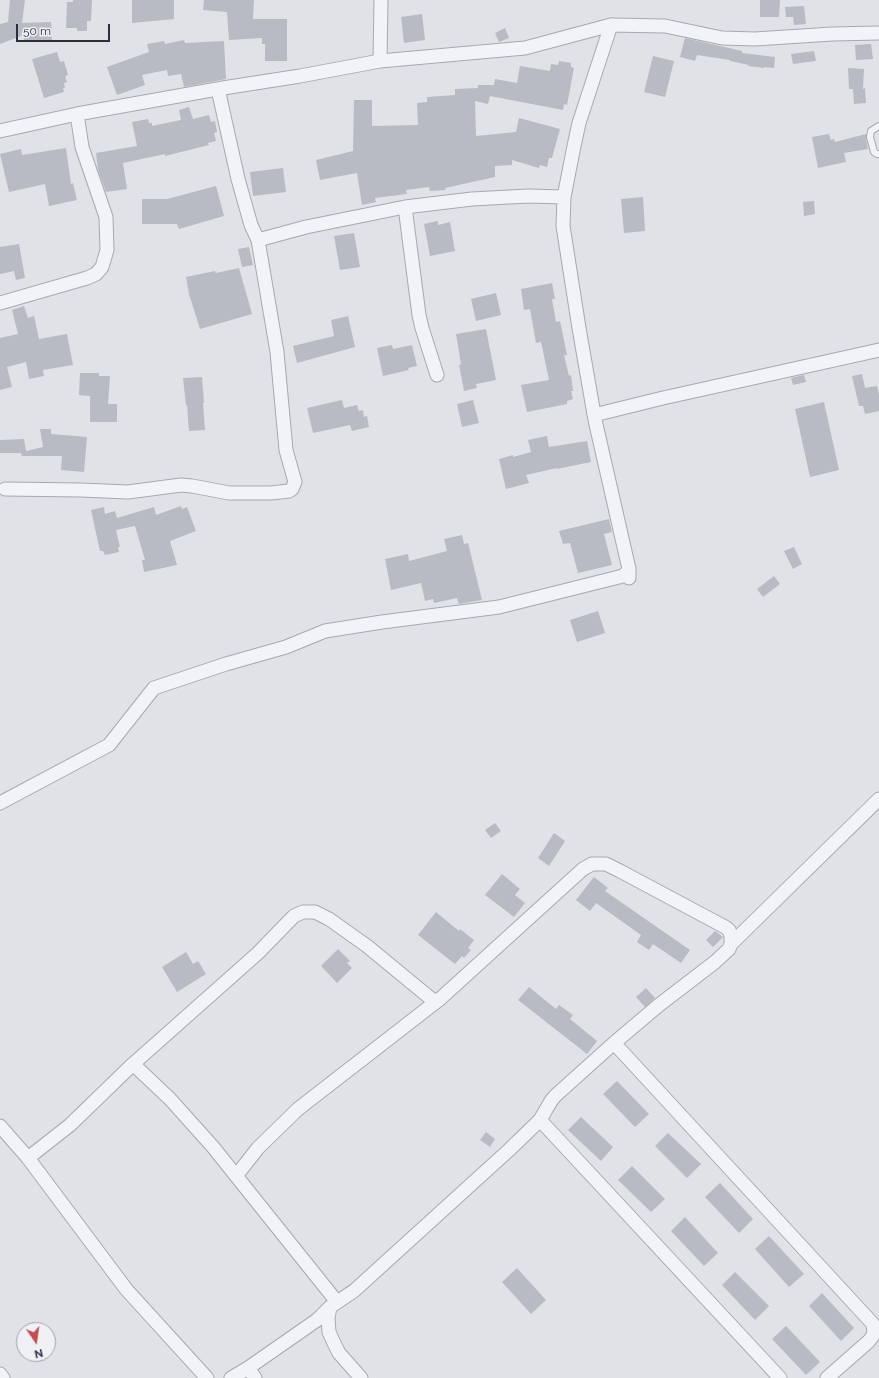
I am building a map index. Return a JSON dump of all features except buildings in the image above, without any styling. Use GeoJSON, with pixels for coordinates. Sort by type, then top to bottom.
{"type":"FeatureCollection","features":[{"type":"Feature","properties":{"kind":"street"},"geometry":{"type":"LineString","coordinates":[[380,61],[381,0]]}},
{"type":"Feature","properties":{"kind":"street"},"geometry":{"type":"LineString","coordinates":[[0,803],[109,744],[154,688],[226,664],[286,647],[325,632],[382,622],[499,607],[623,576],[628,571],[629,578],[629,569],[594,415],[563,226],[564,197],[579,123],[611,25]]}},
{"type":"Feature","properties":{"kind":"street"},"geometry":{"type":"LineString","coordinates":[[0,131],[77,114],[380,61],[525,48],[611,25],[665,26],[722,38],[755,39],[832,34],[879,33]]}},
{"type":"Feature","properties":{"kind":"street"},"geometry":{"type":"LineString","coordinates":[[5,489],[128,492],[180,485],[228,493],[271,493],[292,490],[295,482],[286,450],[277,352],[258,240],[251,225],[238,179],[218,89]]}},
{"type":"Feature","properties":{"kind":"street"},"geometry":{"type":"LineString","coordinates":[[0,303],[87,278],[96,274],[102,267],[107,250],[106,217],[82,147],[77,114]]}},
{"type":"Feature","properties":{"kind":"street"},"geometry":{"type":"LineString","coordinates":[[258,240],[405,207],[472,199],[528,196],[564,197]]}},
{"type":"Feature","properties":{"kind":"street"},"geometry":{"type":"LineString","coordinates":[[405,207],[419,315],[437,375]]}},
{"type":"Feature","properties":{"kind":"street"},"geometry":{"type":"LineString","coordinates":[[594,415],[663,398],[879,350]]}},
{"type":"Feature","properties":{"kind":"street"},"geometry":{"type":"LineString","coordinates":[[231,1378],[252,1373],[317,1320],[334,1304],[355,1290],[509,1150],[540,1120],[551,1101],[614,1043],[715,962],[729,949],[731,944],[879,799]]}},
{"type":"Feature","properties":{"kind":"street"},"geometry":{"type":"LineString","coordinates":[[236,1176],[258,1148],[298,1109],[435,1002],[583,870],[592,864],[606,864],[725,927],[731,935],[731,944]]}},
{"type":"Feature","properties":{"kind":"street"},"geometry":{"type":"LineString","coordinates":[[28,1158],[70,1125],[133,1064],[258,953],[294,916],[306,911],[315,912],[329,919],[367,946],[435,1002]]}},
{"type":"Feature","properties":{"kind":"street"},"geometry":{"type":"LineString","coordinates":[[614,1043],[873,1324],[874,1334],[869,1341],[827,1378]]}},
{"type":"Feature","properties":{"kind":"street"},"geometry":{"type":"LineString","coordinates":[[133,1064],[170,1099],[213,1147],[334,1304]]}},
{"type":"Feature","properties":{"kind":"street"},"geometry":{"type":"LineString","coordinates":[[540,1120],[780,1378]]}},
{"type":"Feature","properties":{"kind":"street"},"geometry":{"type":"LineString","coordinates":[[0,1126],[28,1158],[126,1289],[207,1378]]}},
{"type":"Feature","properties":{"kind":"street"},"geometry":{"type":"LineString","coordinates":[[334,1304],[328,1318],[329,1332],[339,1353],[361,1378]]}},
{"type":"Feature","properties":{"kind":"street"},"geometry":{"type":"LineString","coordinates":[[0,1374],[3,1378]]}},
{"type":"Feature","properties":{"kind":"lane"},"geometry":{"type":"LineString","coordinates":[[879,126],[871,130],[870,137],[874,152],[879,154]]}}]}
